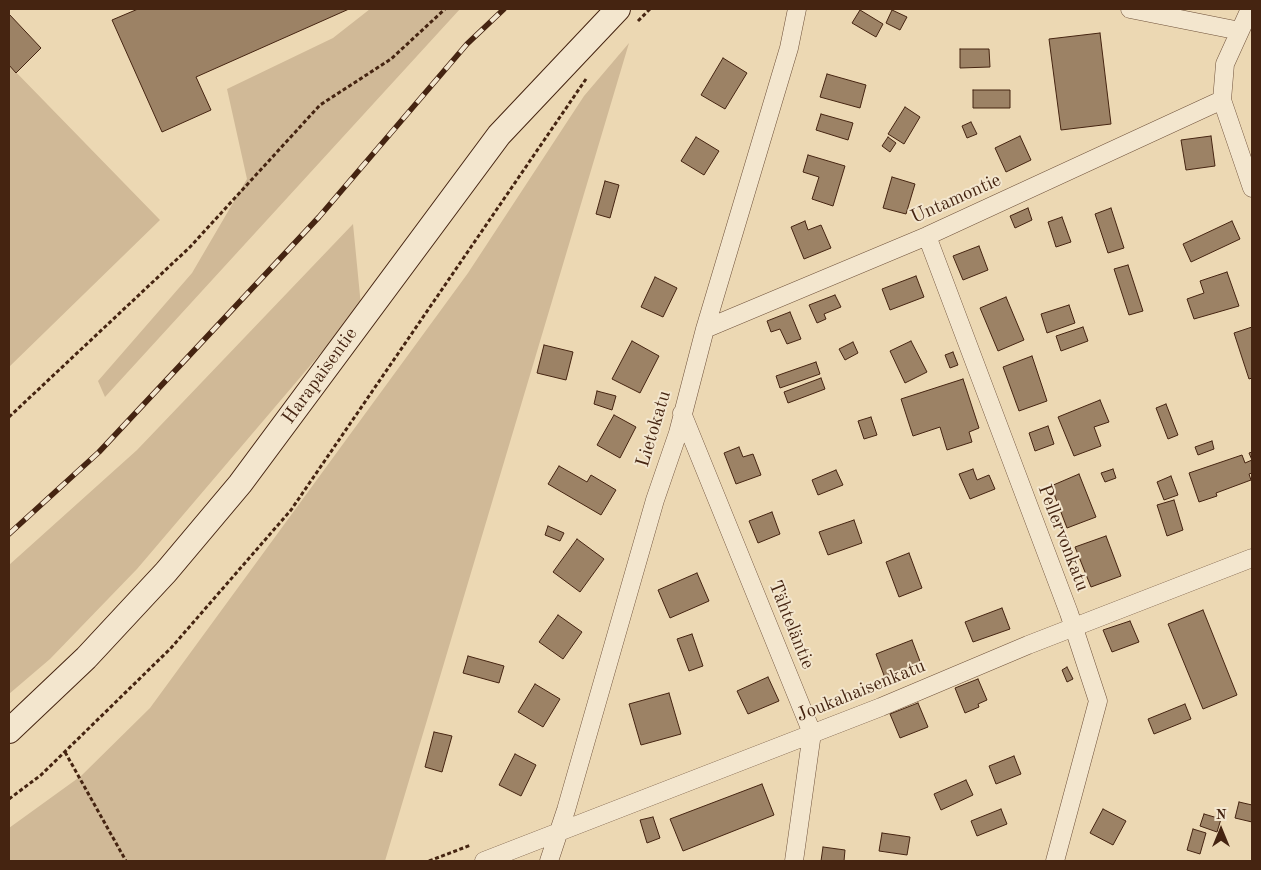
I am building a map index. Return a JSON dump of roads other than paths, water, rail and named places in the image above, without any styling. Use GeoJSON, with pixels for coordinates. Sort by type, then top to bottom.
{"type":"FeatureCollection","features":[{"type":"Feature","properties":{"kind":"main road","name":"Harapaisentie"},"geometry":{"type":"LineString","coordinates":[[9,731],[86,658],[166,572],[234,492],[500,135],[618,9]]}},
{"type":"Feature","properties":{"kind":"street","name":"Lietokatu"},"geometry":{"type":"LineString","coordinates":[[549,861],[789,48],[797,9]]}},
{"type":"Feature","properties":{"kind":"street"},"geometry":{"type":"LineString","coordinates":[[1130,9],[1240,31]]}},
{"type":"Feature","properties":{"kind":"street"},"geometry":{"type":"LineString","coordinates":[[1250,9],[1225,64],[1222,100],[1252,188]]}},
{"type":"Feature","properties":{"kind":"street","name":"Untamontie"},"geometry":{"type":"LineString","coordinates":[[705,329],[927,236],[1222,100]]}},
{"type":"Feature","properties":{"kind":"street","name":"Pellervonkatu"},"geometry":{"type":"LineString","coordinates":[[927,236],[1073,627],[1098,701],[1055,861]]}},
{"type":"Feature","properties":{"kind":"street","name":"Tähteläntie"},"geometry":{"type":"LineString","coordinates":[[682,413],[812,733]]}},
{"type":"Feature","properties":{"kind":"street","name":"Joukahaisenkatu"},"geometry":{"type":"LineString","coordinates":[[484,861],[881,707],[1073,627],[1252,558]]}},
{"type":"Feature","properties":{"kind":"street"},"geometry":{"type":"LineString","coordinates":[[794,861],[812,733]]}},
{"type":"Feature","properties":{"kind":"railway"},"geometry":{"type":"LineString","coordinates":[[9,534],[99,452],[319,217],[467,44],[504,9]]}}]}
